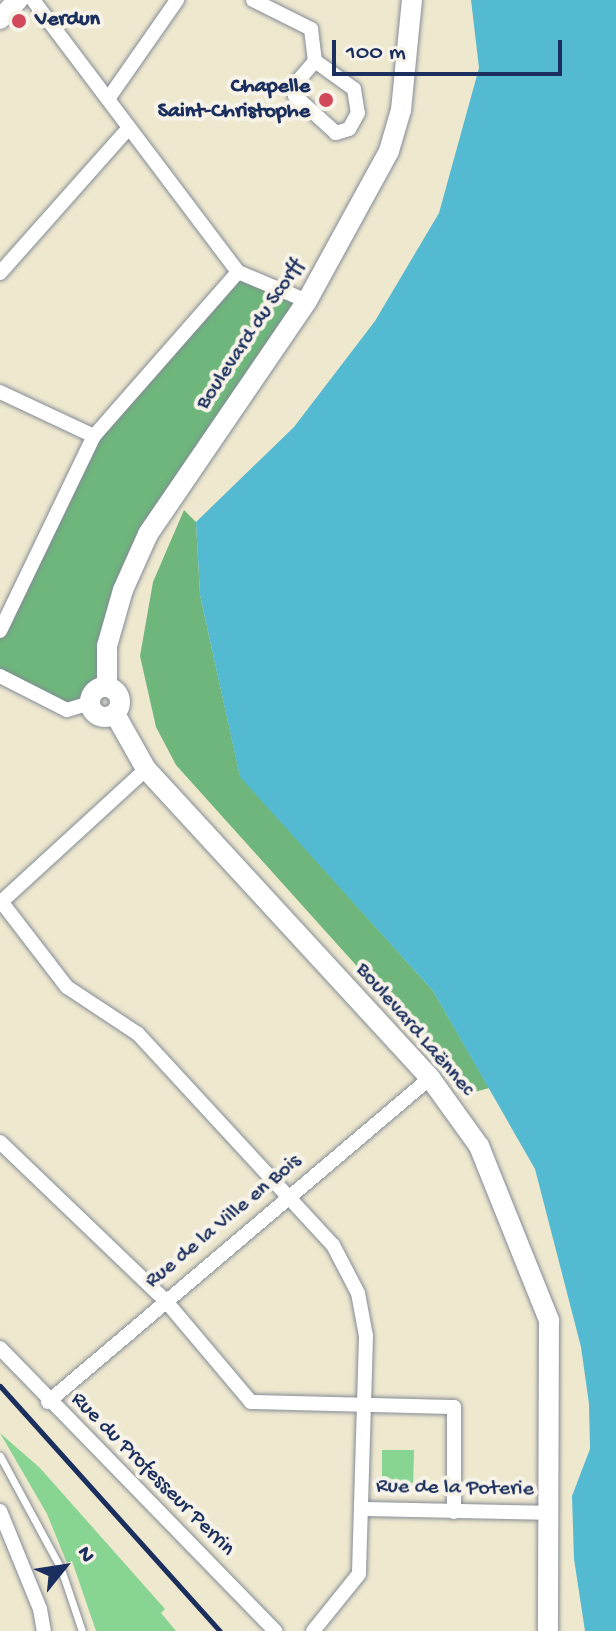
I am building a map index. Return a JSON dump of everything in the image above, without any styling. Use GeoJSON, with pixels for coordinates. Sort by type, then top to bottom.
{"type":"FeatureCollection","features":[{"type":"Feature","properties":{"kind":"main road"},"geometry":{"type":"LineString","coordinates":[[0,19],[18,0]]}},
{"type":"Feature","properties":{"kind":"main road","name":"Boulevard du Scorff"},"geometry":{"type":"LineString","coordinates":[[107,687],[107,646],[123,590],[148,534],[307,301],[389,151],[401,110],[412,0]]}},
{"type":"Feature","properties":{"kind":"main road"},"geometry":{"type":"LineString","coordinates":[[107,687],[119,695],[115,714],[99,716],[90,703],[95,691],[107,687]]}},
{"type":"Feature","properties":{"kind":"main road","name":"Boulevard Laënnec"},"geometry":{"type":"LineString","coordinates":[[115,714],[146,769],[430,1078],[479,1146],[549,1320],[548,1631]]}},
{"type":"Feature","properties":{"kind":"street"},"geometry":{"type":"LineString","coordinates":[[33,0],[238,272],[307,301]]}},
{"type":"Feature","properties":{"kind":"street"},"geometry":{"type":"LineString","coordinates":[[108,99],[177,0]]}},
{"type":"Feature","properties":{"kind":"street"},"geometry":{"type":"LineString","coordinates":[[253,0],[311,29],[315,61],[354,89],[358,113],[349,129],[336,133],[295,96],[296,83],[315,61]]}},
{"type":"Feature","properties":{"kind":"street"},"geometry":{"type":"LineString","coordinates":[[0,273],[128,129]]}},
{"type":"Feature","properties":{"kind":"street"},"geometry":{"type":"LineString","coordinates":[[0,631],[94,436],[238,272]]}},
{"type":"Feature","properties":{"kind":"street"},"geometry":{"type":"LineString","coordinates":[[0,392],[94,436]]}},
{"type":"Feature","properties":{"kind":"street"},"geometry":{"type":"LineString","coordinates":[[0,676],[67,710],[90,703]]}},
{"type":"Feature","properties":{"kind":"street"},"geometry":{"type":"LineString","coordinates":[[146,769],[1,902],[67,987],[138,1034],[333,1245],[358,1293],[366,1336],[359,1574],[313,1631]]}},
{"type":"Feature","properties":{"kind":"street","name":"Rue de la Ville en Bois"},"geometry":{"type":"LineString","coordinates":[[48,1402],[430,1078]]}},
{"type":"Feature","properties":{"kind":"street"},"geometry":{"type":"LineString","coordinates":[[0,1142],[165,1300],[251,1402],[454,1407],[454,1512]]}},
{"type":"Feature","properties":{"kind":"street","name":"Rue du Professeur Perrin"},"geometry":{"type":"LineString","coordinates":[[0,1348],[48,1402],[275,1631]]}},
{"type":"Feature","properties":{"kind":"street","name":"Rue de la Poterie"},"geometry":{"type":"LineString","coordinates":[[361,1509],[548,1513]]}},
{"type":"Feature","properties":{"kind":"street"},"geometry":{"type":"LineString","coordinates":[[0,1511],[37,1599],[44,1631]]}},
{"type":"Feature","properties":{"kind":"lane"},"geometry":{"type":"LineString","coordinates":[[0,1456],[61,1569],[82,1631]]}},
{"type":"Feature","properties":{"kind":"green space"},"geometry":{"type":"Polygon","coordinates":[[[238,272],[307,301],[148,534],[100,688],[67,710],[0,676],[0,631],[94,436],[238,272]]]}},
{"type":"Feature","properties":{"kind":"green space"},"geometry":{"type":"Polygon","coordinates":[[[184,510],[196,522],[200,595],[240,776],[433,991],[489,1088],[471,1093],[176,765],[156,727],[140,656],[153,582],[184,510]]]}},
{"type":"Feature","properties":{"kind":"green space"},"geometry":{"type":"Polygon","coordinates":[[[0,1433],[40,1468],[165,1609],[161,1613],[176,1631],[96,1631],[72,1561],[67,1563],[47,1514],[0,1433]]]}},
{"type":"Feature","properties":{"kind":"green space"},"geometry":{"type":"Polygon","coordinates":[[[382,1450],[414,1450],[413,1491],[382,1491],[382,1450]]]}},
{"type":"Feature","properties":{"kind":"water"},"geometry":{"type":"Polygon","coordinates":[[[471,0],[616,0],[616,1631],[585,1631],[574,1559],[572,1496],[590,1449],[589,1404],[581,1347],[535,1169],[433,991],[240,777],[200,595],[196,522],[294,427],[375,321],[439,213],[479,68],[471,0]]]}},
{"type":"Feature","properties":{"kind":"railway"},"geometry":{"type":"LineString","coordinates":[[0,1386],[220,1631]]}},
{"type":"Feature","properties":{"kind":"place","name":"Verdun"},"geometry":{"type":"Point","coordinates":[19,21]}},
{"type":"Feature","properties":{"kind":"place","name":"Chapelle Saint-Christophe"},"geometry":{"type":"Point","coordinates":[326,100]}}]}
